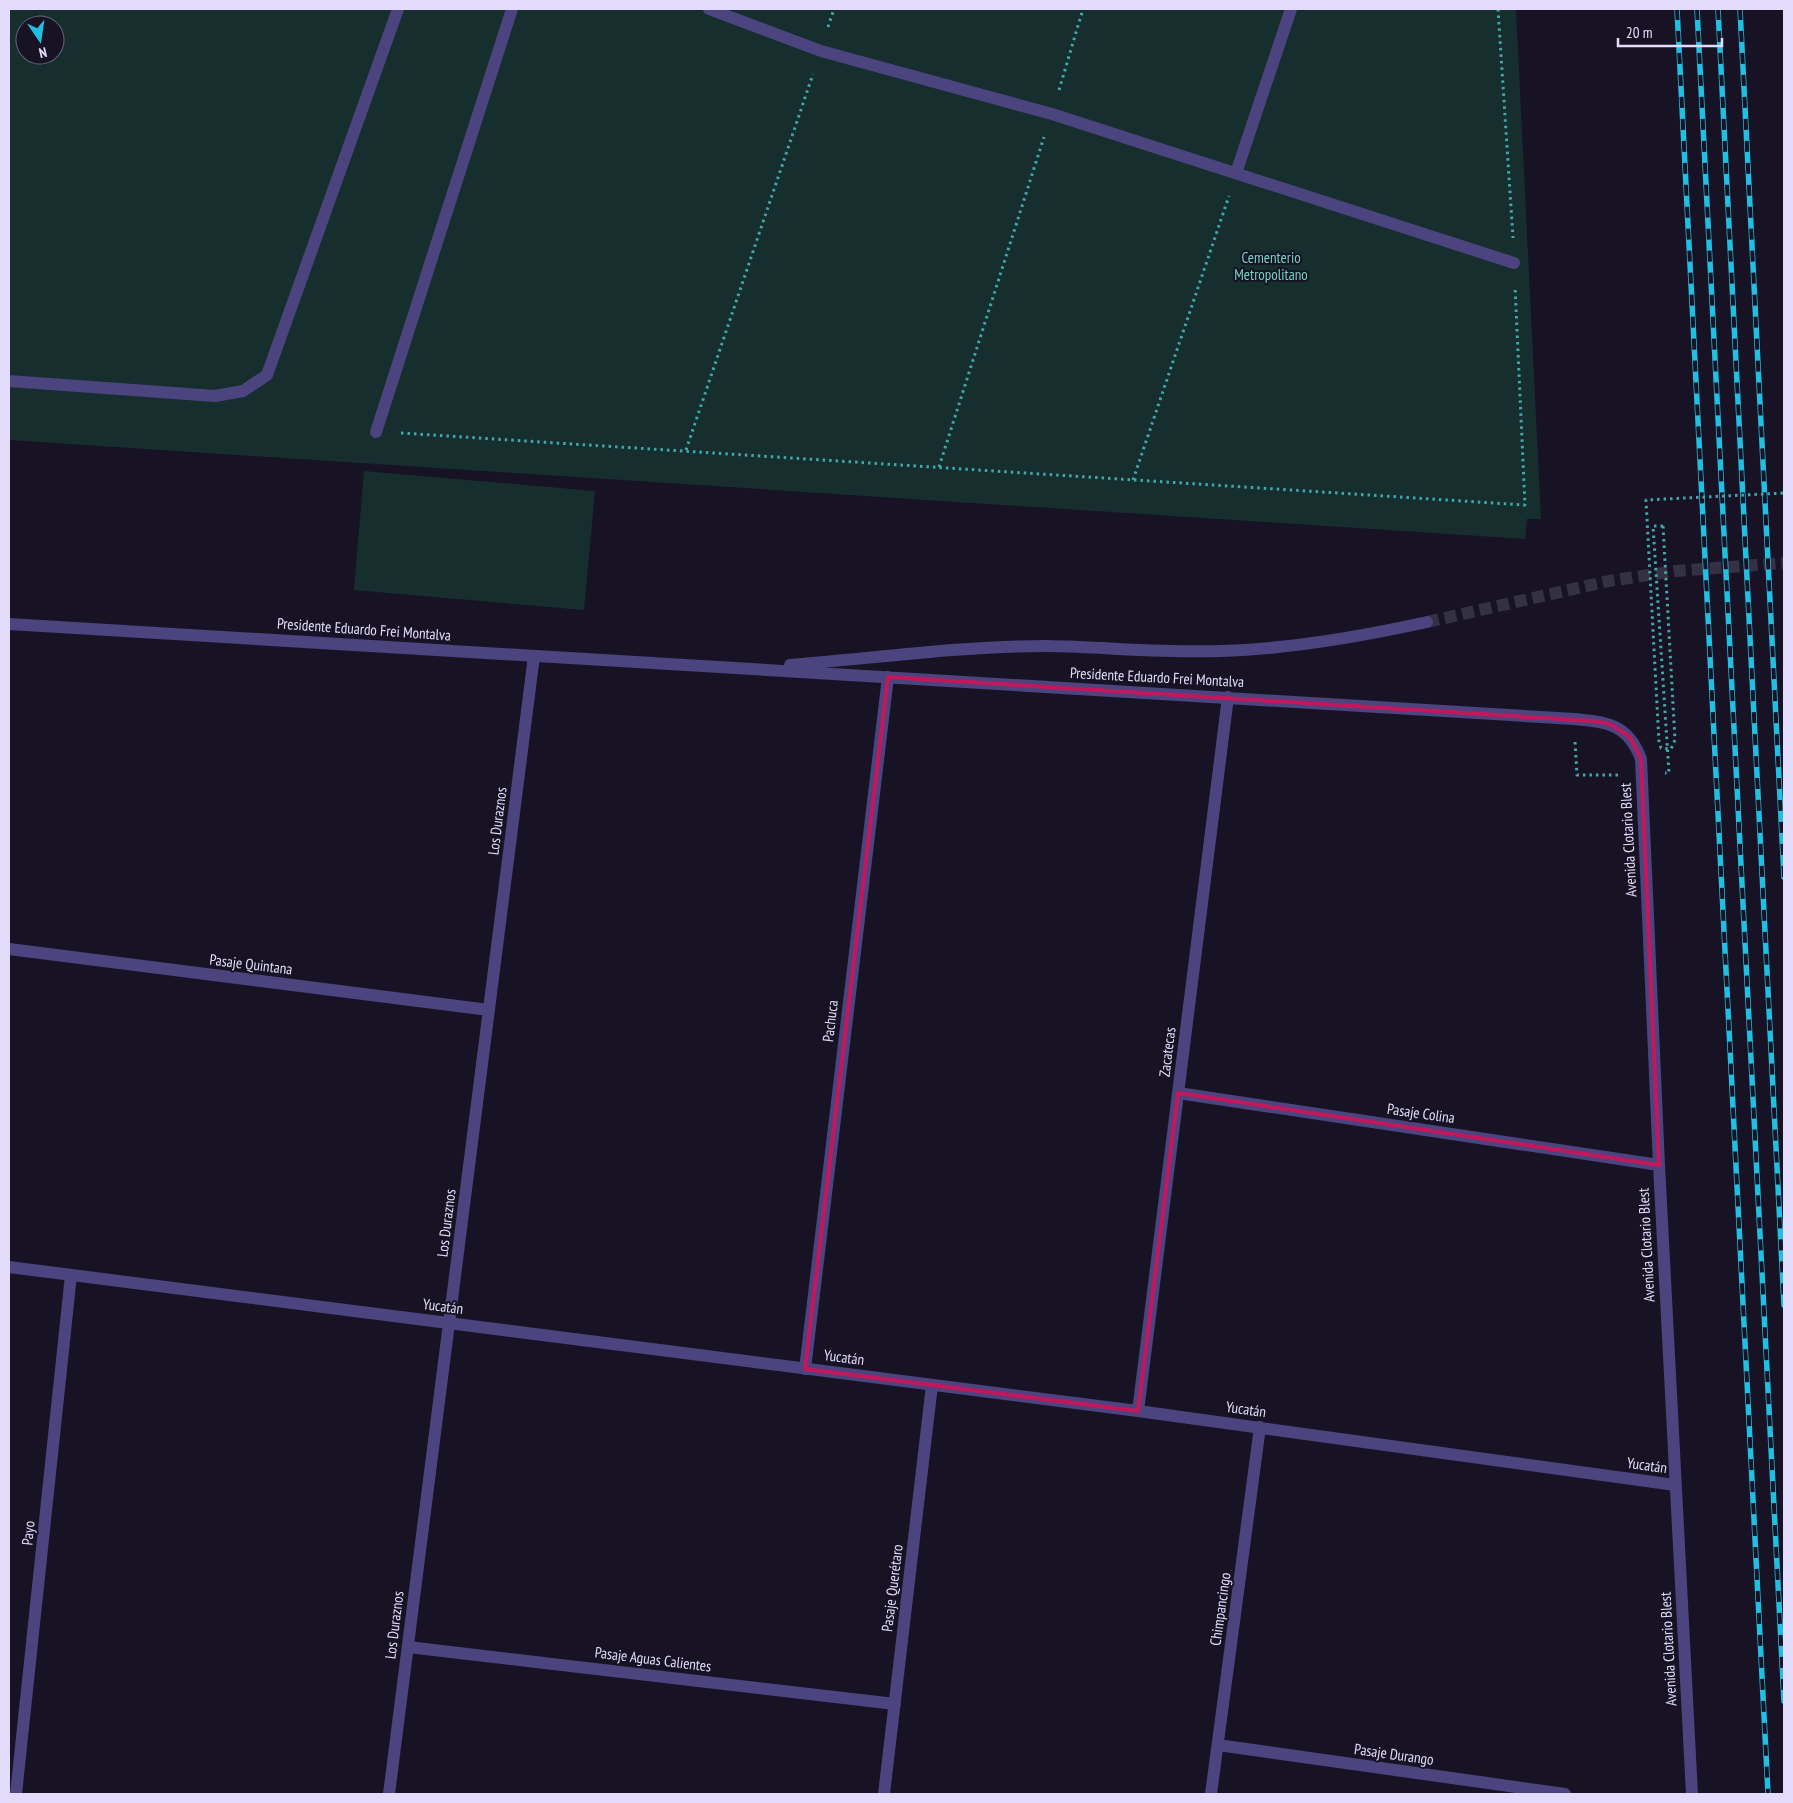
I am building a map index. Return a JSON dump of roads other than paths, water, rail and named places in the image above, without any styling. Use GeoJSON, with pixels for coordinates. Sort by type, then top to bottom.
{"type":"FeatureCollection","features":[{"type":"Feature","properties":{"kind":"street"},"geometry":{"type":"LineString","coordinates":[[9,381],[216,396],[243,392],[267,375],[398,9]]}},
{"type":"Feature","properties":{"kind":"street"},"geometry":{"type":"LineString","coordinates":[[376,432],[512,9]]}},
{"type":"Feature","properties":{"kind":"street"},"geometry":{"type":"LineString","coordinates":[[708,9],[821,51],[1052,114],[1514,263]]}},
{"type":"Feature","properties":{"kind":"street"},"geometry":{"type":"LineString","coordinates":[[1236,173],[1292,9]]}},
{"type":"Feature","properties":{"kind":"street","name":"Presidente Eduardo Frei Montalva"},"geometry":{"type":"LineString","coordinates":[[718,667],[785,665],[996,648],[1048,646],[1149,651],[1248,650],[1292,647],[1360,636],[1427,622]]}},
{"type":"Feature","properties":{"kind":"street","name":"Presidente Eduardo Frei Montalva"},"geometry":{"type":"LineString","coordinates":[[9,624],[1228,697],[1593,721]]}},
{"type":"Feature","properties":{"kind":"street","name":"Los Duraznos"},"geometry":{"type":"LineString","coordinates":[[389,1794],[534,656]]}},
{"type":"Feature","properties":{"kind":"street","name":"Pachuca"},"geometry":{"type":"LineString","coordinates":[[805,1369],[888,677]]}},
{"type":"Feature","properties":{"kind":"street","name":"Zacatecas"},"geometry":{"type":"LineString","coordinates":[[1138,1411],[1228,697]]}},
{"type":"Feature","properties":{"kind":"street","name":"Avenida Clotario Blest"},"geometry":{"type":"LineString","coordinates":[[1593,721],[1610,724],[1630,737],[1641,759],[1659,1165],[1692,1794]]}},
{"type":"Feature","properties":{"kind":"street","name":"Pasaje Quintana"},"geometry":{"type":"LineString","coordinates":[[9,949],[489,1010]]}},
{"type":"Feature","properties":{"kind":"street","name":"Pasaje Colina"},"geometry":{"type":"LineString","coordinates":[[1178,1093],[1659,1165]]}},
{"type":"Feature","properties":{"kind":"street","name":"Yucatán"},"geometry":{"type":"LineString","coordinates":[[9,1267],[1138,1411],[1675,1485]]}},
{"type":"Feature","properties":{"kind":"street","name":"Payo"},"geometry":{"type":"LineString","coordinates":[[16,1794],[71,1275]]}},
{"type":"Feature","properties":{"kind":"street","name":"Pasaje Querétaro"},"geometry":{"type":"LineString","coordinates":[[884,1794],[932,1385]]}},
{"type":"Feature","properties":{"kind":"street","name":"Chimpancingo"},"geometry":{"type":"LineString","coordinates":[[1211,1794],[1260,1427]]}},
{"type":"Feature","properties":{"kind":"street","name":"Pasaje Aguas Calientes"},"geometry":{"type":"LineString","coordinates":[[408,1647],[895,1704]]}},
{"type":"Feature","properties":{"kind":"street","name":"Pasaje Durango"},"geometry":{"type":"LineString","coordinates":[[1218,1746],[1565,1794]]}},
{"type":"Feature","properties":{"kind":"tunnel"},"geometry":{"type":"LineString","coordinates":[[1427,622],[1609,581],[1675,571],[1784,563]]}},
{"type":"Feature","properties":{"kind":"railway"},"geometry":{"type":"LineString","coordinates":[[1677,9],[1768,1794]]}},
{"type":"Feature","properties":{"kind":"railway"},"geometry":{"type":"LineString","coordinates":[[1697,9],[1784,1701]]}},
{"type":"Feature","properties":{"kind":"railway"},"geometry":{"type":"LineString","coordinates":[[1718,9],[1784,1305]]}},
{"type":"Feature","properties":{"kind":"railway"},"geometry":{"type":"LineString","coordinates":[[1740,9],[1784,877]]}},
{"type":"Feature","properties":{"kind":"park label","name":"Cementerio Metropolitano"},"geometry":{"type":"Point","coordinates":[1271,266]}}]}
